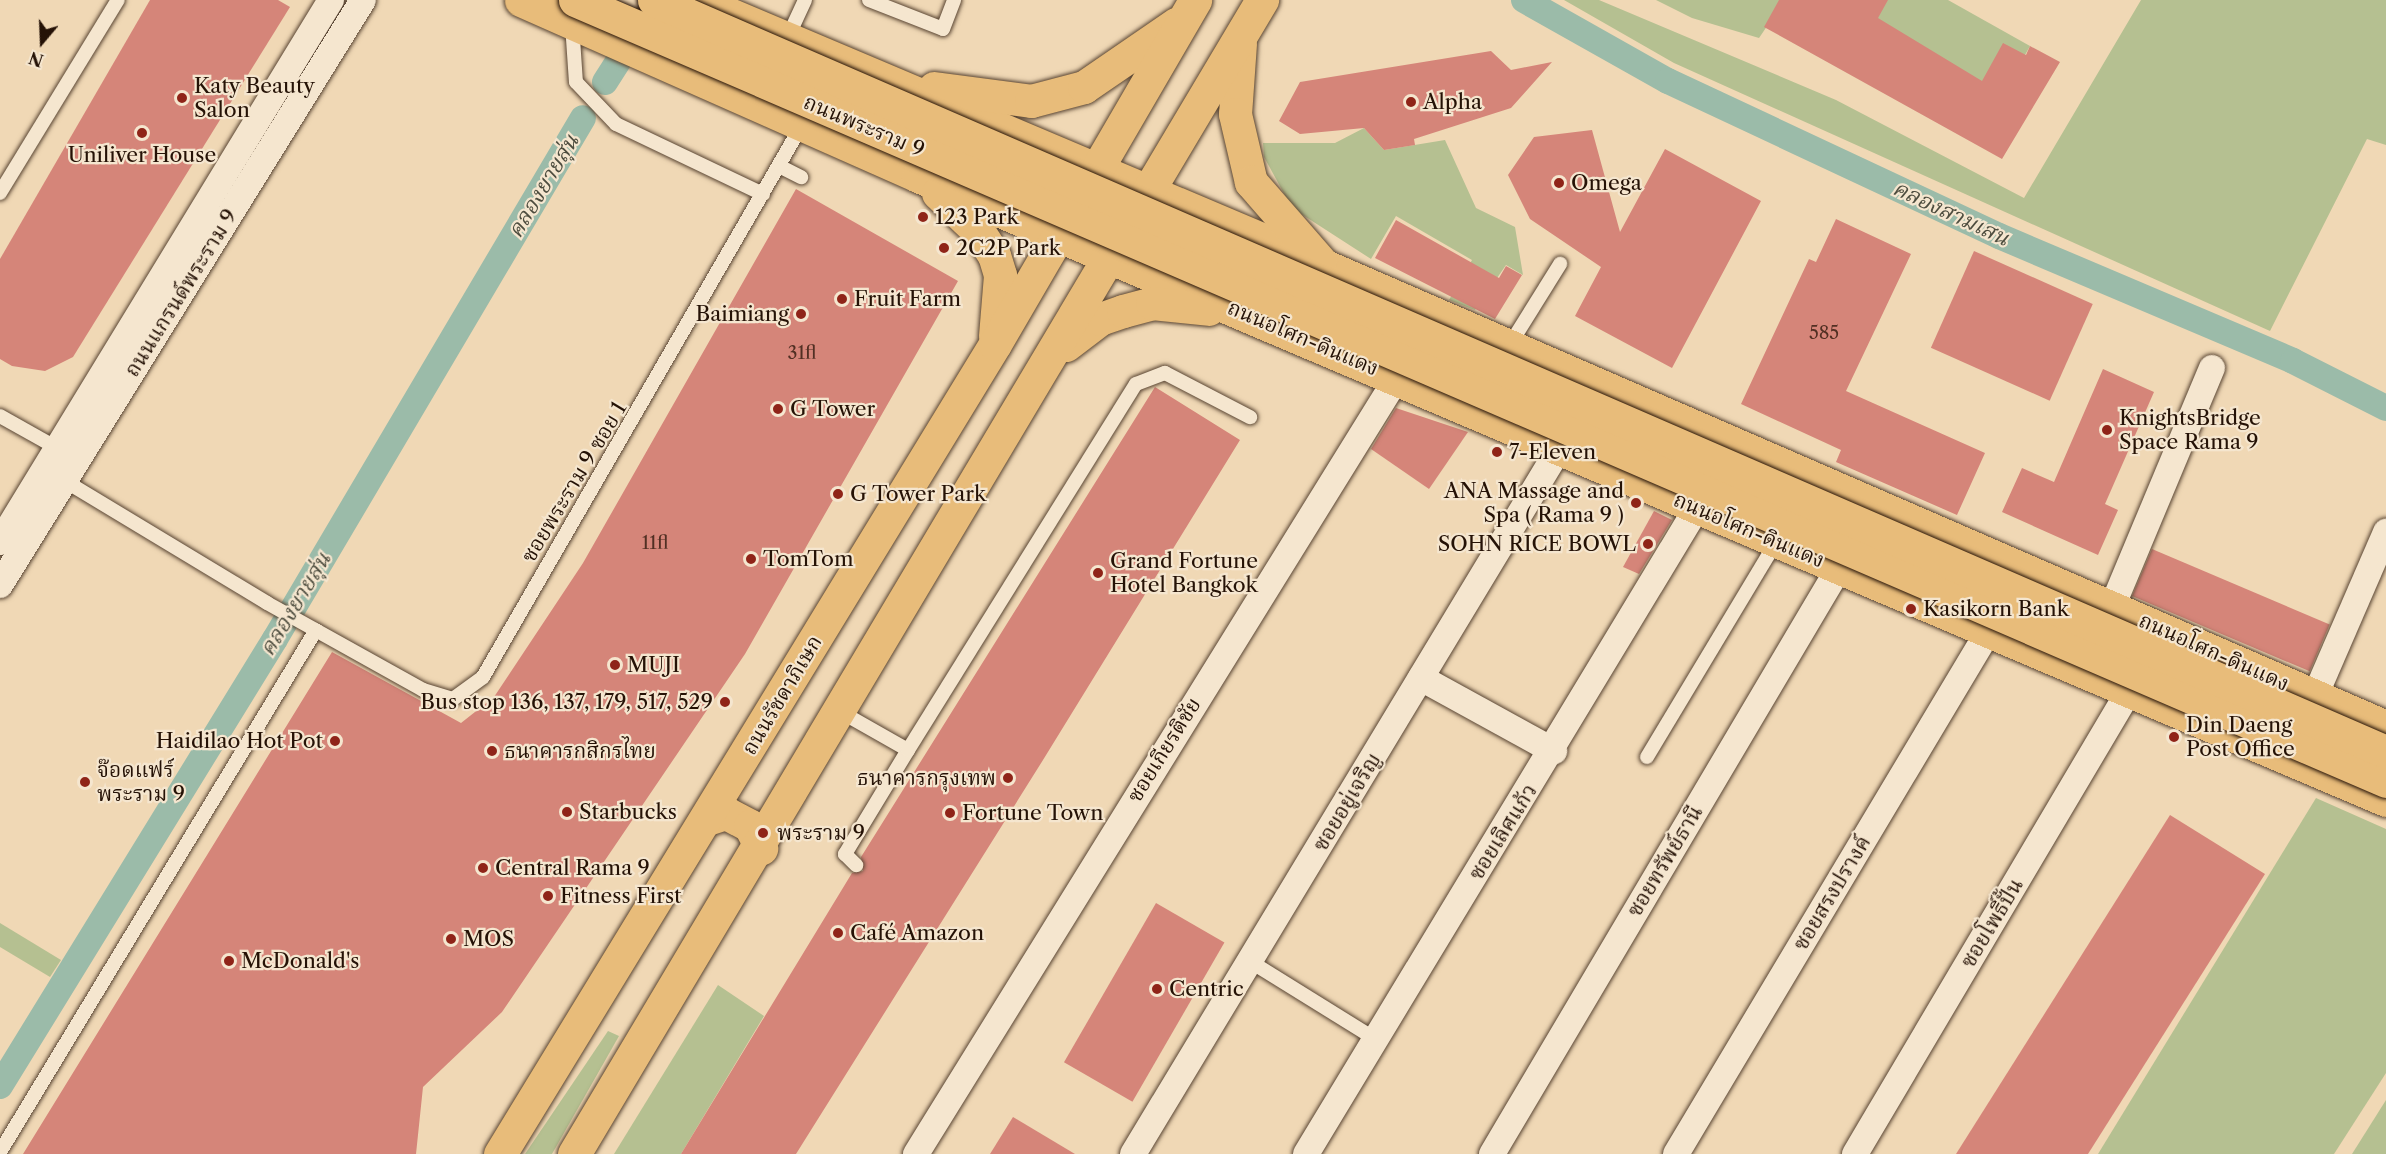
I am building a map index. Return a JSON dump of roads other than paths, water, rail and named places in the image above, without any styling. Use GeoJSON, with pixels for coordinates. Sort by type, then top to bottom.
{"type":"FeatureCollection","features":[{"type":"Feature","properties":{"kind":"main road","name":"ถนนพระราม 9"},"geometry":{"type":"LineString","coordinates":[[521,0],[580,18],[1161,237]]}},
{"type":"Feature","properties":{"kind":"main road","name":"ถนนพระราม 9"},"geometry":{"type":"LineString","coordinates":[[654,0],[1161,237]]}},
{"type":"Feature","properties":{"kind":"main road"},"geometry":{"type":"LineString","coordinates":[[574,1154],[761,848],[1038,375],[1113,256],[1262,0]]}},
{"type":"Feature","properties":{"kind":"main road"},"geometry":{"type":"LineString","coordinates":[[700,2],[1093,169]]}},
{"type":"Feature","properties":{"kind":"main road"},"geometry":{"type":"LineString","coordinates":[[877,78],[1031,101],[1084,87],[1188,10]]}},
{"type":"Feature","properties":{"kind":"main road"},"geometry":{"type":"LineString","coordinates":[[1058,232],[1188,10]]}},
{"type":"Feature","properties":{"kind":"main road","name":"ถนนพระราม 9"},"geometry":{"type":"LineString","coordinates":[[580,18],[661,61],[918,176],[1058,232]]}},
{"type":"Feature","properties":{"kind":"main road"},"geometry":{"type":"LineString","coordinates":[[1240,35],[1235,114],[1251,182],[1325,266]]}},
{"type":"Feature","properties":{"kind":"main road","name":"ถนนอโศก-ดินแดง"},"geometry":{"type":"LineString","coordinates":[[1093,169],[1325,266],[2386,727]]}},
{"type":"Feature","properties":{"kind":"main road"},"geometry":{"type":"LineString","coordinates":[[918,176],[963,213],[990,246],[1000,275],[994,344]]}},
{"type":"Feature","properties":{"kind":"main road","name":"ถนนอโศก-ดินแดง"},"geometry":{"type":"LineString","coordinates":[[1058,232],[1558,449],[2386,800]]}},
{"type":"Feature","properties":{"kind":"main road","name":"ถนนรัชดาภิเษก"},"geometry":{"type":"LineString","coordinates":[[500,1154],[707,819],[994,344],[1058,232]]}},
{"type":"Feature","properties":{"kind":"main road","name":"ถนนอโศก-ดินแดง"},"geometry":{"type":"LineString","coordinates":[[1161,237],[2386,752]]}},
{"type":"Feature","properties":{"kind":"main road","name":"ถนนอโศก-ดินแดง"},"geometry":{"type":"LineString","coordinates":[[1161,237],[2386,781]]}},
{"type":"Feature","properties":{"kind":"main road"},"geometry":{"type":"LineString","coordinates":[[1038,375],[1069,341],[1100,319],[1152,303],[1190,304],[1268,323]]}},
{"type":"Feature","properties":{"kind":"main road"},"geometry":{"type":"LineString","coordinates":[[1640,483],[1671,417]]}},
{"type":"Feature","properties":{"kind":"main road"},"geometry":{"type":"LineString","coordinates":[[1782,543],[1818,482]]}},
{"type":"Feature","properties":{"kind":"main road"},"geometry":{"type":"LineString","coordinates":[[707,819],[726,813],[750,826],[761,848]]}},
{"type":"Feature","properties":{"kind":"street","name":"ถนนแกรนด์พระราม 9"},"geometry":{"type":"LineString","coordinates":[[0,585],[56,466],[331,0]]}},
{"type":"Feature","properties":{"kind":"street","name":"ถนนแกรนด์พระราม 9"},"geometry":{"type":"LineString","coordinates":[[0,542],[56,466],[363,0]]}},
{"type":"Feature","properties":{"kind":"street"},"geometry":{"type":"LineString","coordinates":[[2112,607],[2212,368]]}},
{"type":"Feature","properties":{"kind":"street","name":"ซอยเกียรติชัย"},"geometry":{"type":"LineString","coordinates":[[916,1154],[1397,378]]}},
{"type":"Feature","properties":{"kind":"street","name":"ซอยอยู่เจริญ"},"geometry":{"type":"LineString","coordinates":[[1133,1154],[1251,962],[1558,449]]}},
{"type":"Feature","properties":{"kind":"street","name":"ซอยเลิศแก้ว"},"geometry":{"type":"LineString","coordinates":[[1306,1154],[1554,751],[1697,508]]}},
{"type":"Feature","properties":{"kind":"street"},"geometry":{"type":"LineString","coordinates":[[2315,696],[2386,532]]}},
{"type":"Feature","properties":{"kind":"street","name":"ซอยทรัพย์ธานี"},"geometry":{"type":"LineString","coordinates":[[1492,1154],[1839,568]]}},
{"type":"Feature","properties":{"kind":"street","name":"ซอยสรงปรางค์"},"geometry":{"type":"LineString","coordinates":[[1676,1154],[1988,632]]}},
{"type":"Feature","properties":{"kind":"street"},"geometry":{"type":"LineString","coordinates":[[1421,678],[1554,751]]}},
{"type":"Feature","properties":{"kind":"street","name":"ซอยโพธิ์ปั้น"},"geometry":{"type":"LineString","coordinates":[[1855,1154],[2129,692]]}},
{"type":"Feature","properties":{"kind":"lane"},"geometry":{"type":"LineString","coordinates":[[0,193],[118,0]]}},
{"type":"Feature","properties":{"kind":"lane"},"geometry":{"type":"LineString","coordinates":[[787,39],[805,0]]}},
{"type":"Feature","properties":{"kind":"lane"},"geometry":{"type":"LineString","coordinates":[[869,0],[943,29],[954,0]]}},
{"type":"Feature","properties":{"kind":"lane"},"geometry":{"type":"LineString","coordinates":[[580,18],[576,82],[616,124],[764,194]]}},
{"type":"Feature","properties":{"kind":"lane","name":"ซอยพระราม 9 ซอย 1"},"geometry":{"type":"LineString","coordinates":[[0,416],[56,466],[267,603],[423,690],[453,699],[483,677],[803,123]]}},
{"type":"Feature","properties":{"kind":"lane"},"geometry":{"type":"LineString","coordinates":[[779,166],[801,177]]}},
{"type":"Feature","properties":{"kind":"lane"},"geometry":{"type":"LineString","coordinates":[[1509,346],[1560,264]]}},
{"type":"Feature","properties":{"kind":"lane"},"geometry":{"type":"LineString","coordinates":[[856,866],[845,854],[1136,384],[1165,373],[1250,417]]}},
{"type":"Feature","properties":{"kind":"lane"},"geometry":{"type":"LineString","coordinates":[[1647,758],[1782,543]]}},
{"type":"Feature","properties":{"kind":"lane"},"geometry":{"type":"LineString","coordinates":[[0,1152],[316,630]]}},
{"type":"Feature","properties":{"kind":"lane"},"geometry":{"type":"LineString","coordinates":[[841,712],[908,750]]}},
{"type":"Feature","properties":{"kind":"lane"},"geometry":{"type":"LineString","coordinates":[[1251,962],[1375,1039]]}},
{"type":"Feature","properties":{"kind":"waterway","name":"คลองสามเสน"},"geometry":{"type":"LineString","coordinates":[[1524,0],[1668,81],[1999,236],[2293,361],[2386,408]]}},
{"type":"Feature","properties":{"kind":"waterway"},"geometry":{"type":"LineString","coordinates":[[605,82],[637,32]]}},
{"type":"Feature","properties":{"kind":"waterway","name":"คลองยายสุ่น"},"geometry":{"type":"LineString","coordinates":[[0,1086],[275,639],[583,118]]}},
{"type":"Feature","properties":{"kind":"place","name":"Katy Beauty Salon"},"geometry":{"type":"Point","coordinates":[182,98]}},
{"type":"Feature","properties":{"kind":"place","name":"Alpha"},"geometry":{"type":"Point","coordinates":[1411,102]}},
{"type":"Feature","properties":{"kind":"place","name":"Uniliver House"},"geometry":{"type":"Point","coordinates":[142,133]}},
{"type":"Feature","properties":{"kind":"place","name":"Omega"},"geometry":{"type":"Point","coordinates":[1559,183]}},
{"type":"Feature","properties":{"kind":"place","name":"123 Park"},"geometry":{"type":"Point","coordinates":[923,217]}},
{"type":"Feature","properties":{"kind":"place","name":"2C2P Park"},"geometry":{"type":"Point","coordinates":[944,248]}},
{"type":"Feature","properties":{"kind":"place","name":"Fruit Farm"},"geometry":{"type":"Point","coordinates":[842,299]}},
{"type":"Feature","properties":{"kind":"place","name":"Baimiang"},"geometry":{"type":"Point","coordinates":[801,314]}},
{"type":"Feature","properties":{"kind":"place","name":"G Tower"},"geometry":{"type":"Point","coordinates":[778,409]}},
{"type":"Feature","properties":{"kind":"place","name":"KnightsBridge Space Rama 9"},"geometry":{"type":"Point","coordinates":[2107,430]}},
{"type":"Feature","properties":{"kind":"place","name":"7-Eleven"},"geometry":{"type":"Point","coordinates":[1497,452]}},
{"type":"Feature","properties":{"kind":"place","name":"G Tower Park"},"geometry":{"type":"Point","coordinates":[838,494]}},
{"type":"Feature","properties":{"kind":"place","name":"ANA Massage and Spa ( Rama 9 )"},"geometry":{"type":"Point","coordinates":[1636,503]}},
{"type":"Feature","properties":{"kind":"place","name":"SOHN RICE BOWL"},"geometry":{"type":"Point","coordinates":[1648,544]}},
{"type":"Feature","properties":{"kind":"place","name":"TomTom"},"geometry":{"type":"Point","coordinates":[751,559]}},
{"type":"Feature","properties":{"kind":"place","name":"Grand Fortune Hotel Bangkok"},"geometry":{"type":"Point","coordinates":[1098,573]}},
{"type":"Feature","properties":{"kind":"place","name":"Kasikorn Bank"},"geometry":{"type":"Point","coordinates":[1911,609]}},
{"type":"Feature","properties":{"kind":"place","name":"MUJI"},"geometry":{"type":"Point","coordinates":[615,665]}},
{"type":"Feature","properties":{"kind":"place","name":"Bus stop 136, 137, 179, 517, 529"},"geometry":{"type":"Point","coordinates":[725,702]}},
{"type":"Feature","properties":{"kind":"place","name":"Din Daeng Post Office"},"geometry":{"type":"Point","coordinates":[2174,737]}},
{"type":"Feature","properties":{"kind":"place","name":"Haidilao Hot Pot"},"geometry":{"type":"Point","coordinates":[335,741]}},
{"type":"Feature","properties":{"kind":"place","name":"ธนาคารกสิกรไทย"},"geometry":{"type":"Point","coordinates":[492,751]}},
{"type":"Feature","properties":{"kind":"place","name":"ธนาคารกรุงเทพ"},"geometry":{"type":"Point","coordinates":[1008,778]}},
{"type":"Feature","properties":{"kind":"place","name":"จ๊อดแฟร์ พระราม 9"},"geometry":{"type":"Point","coordinates":[85,782]}},
{"type":"Feature","properties":{"kind":"place","name":"Starbucks"},"geometry":{"type":"Point","coordinates":[567,812]}},
{"type":"Feature","properties":{"kind":"place","name":"Fortune Town"},"geometry":{"type":"Point","coordinates":[950,813]}},
{"type":"Feature","properties":{"kind":"place","name":"พระราม 9"},"geometry":{"type":"Point","coordinates":[763,833]}},
{"type":"Feature","properties":{"kind":"place","name":"Central Rama 9"},"geometry":{"type":"Point","coordinates":[483,868]}},
{"type":"Feature","properties":{"kind":"place","name":"Fitness First"},"geometry":{"type":"Point","coordinates":[548,896]}},
{"type":"Feature","properties":{"kind":"place","name":"Café Amazon"},"geometry":{"type":"Point","coordinates":[838,933]}},
{"type":"Feature","properties":{"kind":"place","name":"MOS"},"geometry":{"type":"Point","coordinates":[451,939]}},
{"type":"Feature","properties":{"kind":"place","name":"McDonald's"},"geometry":{"type":"Point","coordinates":[229,961]}},
{"type":"Feature","properties":{"kind":"place","name":"Centric"},"geometry":{"type":"Point","coordinates":[1157,989]}}]}
